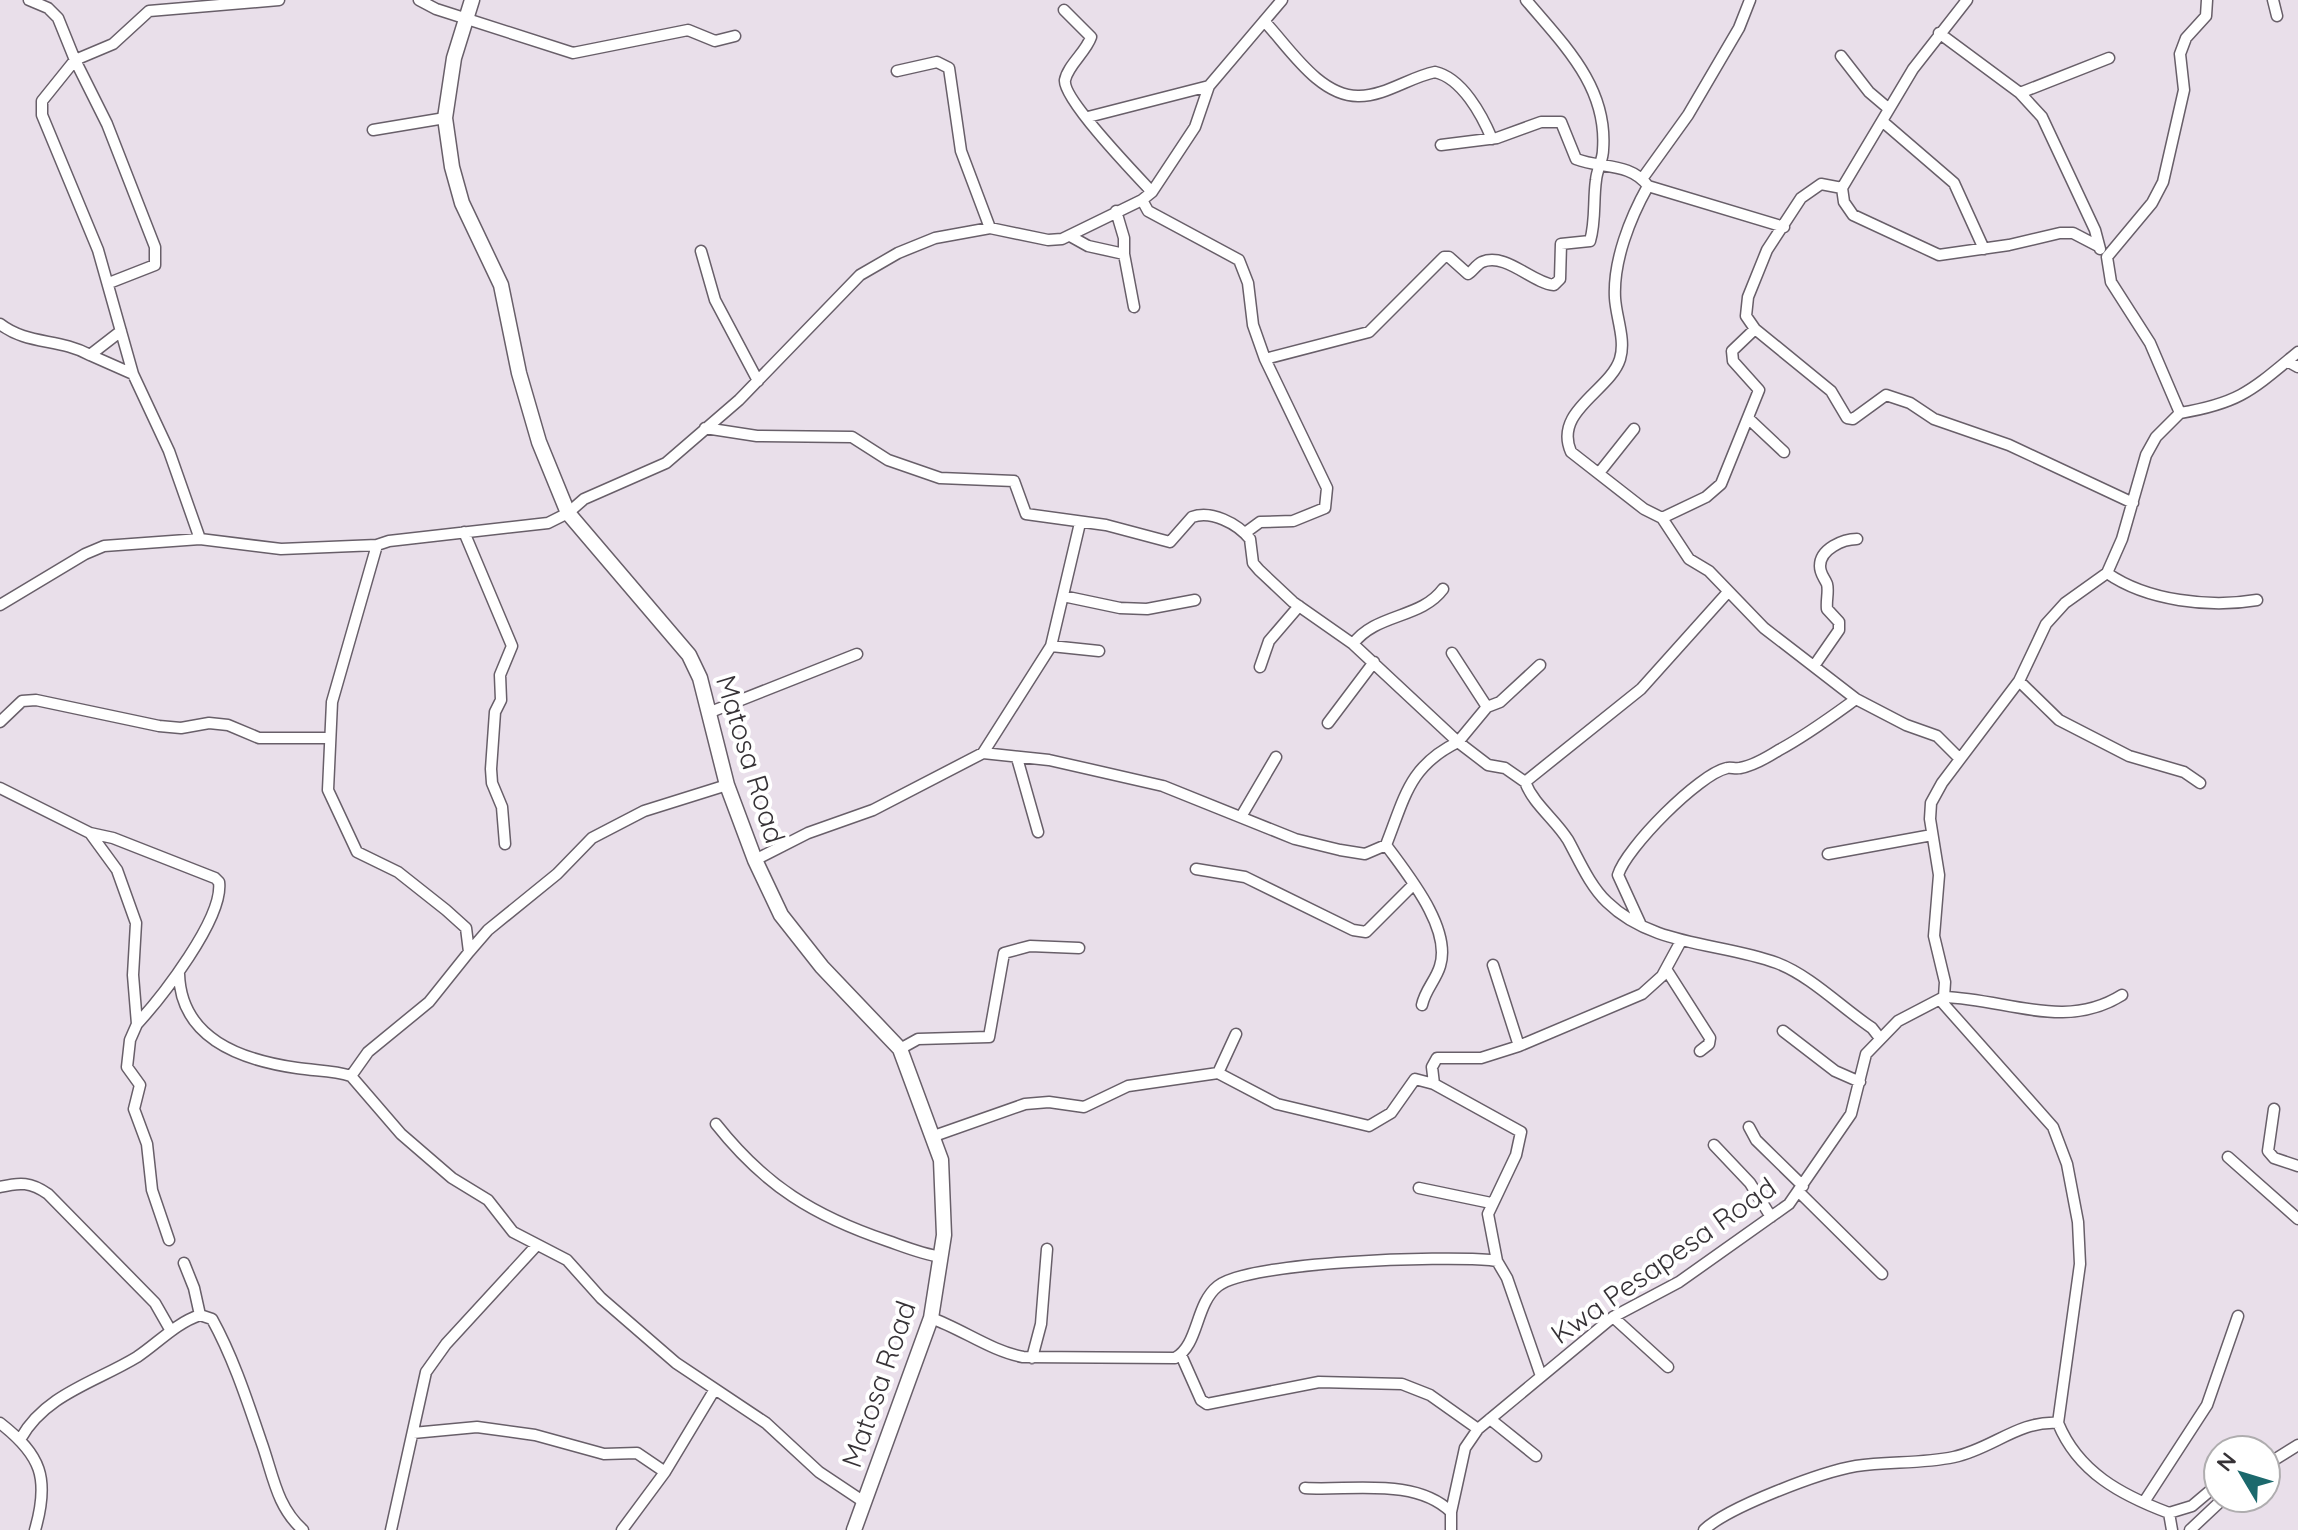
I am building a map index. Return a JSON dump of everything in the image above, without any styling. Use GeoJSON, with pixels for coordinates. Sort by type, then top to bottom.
{"type":"FeatureCollection","features":[{"type":"Feature","properties":{"kind":"street"},"geometry":{"type":"LineString","coordinates":[[29,0],[48,8],[58,18],[107,124],[157,255],[155,265],[149,270],[109,283]]}},
{"type":"Feature","properties":{"kind":"street"},"geometry":{"type":"LineString","coordinates":[[200,539],[169,451],[133,374],[109,283],[42,115],[42,101],[75,60],[113,44],[149,11],[279,0]]}},
{"type":"Feature","properties":{"kind":"street"},"geometry":{"type":"LineString","coordinates":[[419,0],[573,53],[688,30],[715,41],[735,36]]}},
{"type":"Feature","properties":{"kind":"street","name":"Matosa Road"},"geometry":{"type":"LineString","coordinates":[[472,0],[454,58],[445,118],[452,167],[462,203],[498,278],[527,403],[568,513],[689,655],[700,678],[727,785],[755,860],[792,931],[900,1049],[934,1136],[944,1181],[941,1257],[931,1318],[854,1530]]}},
{"type":"Feature","properties":{"kind":"street"},"geometry":{"type":"LineString","coordinates":[[0,605],[94,549],[144,541],[200,539],[281,549],[377,545],[548,523],[568,513],[584,499],[666,463],[758,381],[860,275],[898,253],[935,238],[990,228],[1048,240],[1070,236],[1142,200],[1152,192],[1195,127],[1209,86],[1282,0]]}},
{"type":"Feature","properties":{"kind":"street"},"geometry":{"type":"LineString","coordinates":[[1265,359],[1369,332],[1444,257],[1449,257],[1469,275],[1481,263],[1490,262],[1514,266],[1550,285],[1557,283],[1561,244],[1588,243],[1591,239],[1603,140],[1597,93],[1555,32],[1526,0]]}},
{"type":"Feature","properties":{"kind":"street"},"geometry":{"type":"LineString","coordinates":[[1750,0],[1739,28],[1645,182],[1615,286],[1621,357],[1613,373],[1588,396],[1572,420],[1567,443],[1571,452],[1644,509],[1662,518],[1689,559],[1709,571],[1764,628],[1856,699],[1906,725],[1937,736],[1960,759]]}},
{"type":"Feature","properties":{"kind":"street"},"geometry":{"type":"LineString","coordinates":[[1967,0],[1939,33],[1889,109],[1842,188],[1844,202],[1853,215],[1922,250],[1939,255],[2073,233],[2098,246],[2107,257],[2111,282],[2150,343],[2180,413]]}},
{"type":"Feature","properties":{"kind":"street"},"geometry":{"type":"LineString","coordinates":[[2107,257],[2152,203],[2163,182],[2184,90],[2180,54],[2186,38],[2206,16],[2207,0]]}},
{"type":"Feature","properties":{"kind":"street"},"geometry":{"type":"LineString","coordinates":[[2273,0],[2277,16]]}},
{"type":"Feature","properties":{"kind":"street"},"geometry":{"type":"LineString","coordinates":[[1064,10],[1081,23],[1091,37],[1065,81],[1071,97],[1106,143],[1152,192]]}},
{"type":"Feature","properties":{"kind":"street"},"geometry":{"type":"LineString","coordinates":[[1264,21],[1322,81],[1350,95],[1379,91],[1435,72],[1444,74],[1469,99],[1492,139]]}},
{"type":"Feature","properties":{"kind":"street"},"geometry":{"type":"LineString","coordinates":[[1939,33],[2020,93],[2042,117],[2055,139],[2095,230],[2098,246]]}},
{"type":"Feature","properties":{"kind":"street"},"geometry":{"type":"LineString","coordinates":[[1841,56],[1869,92],[1889,109]]}},
{"type":"Feature","properties":{"kind":"street"},"geometry":{"type":"LineString","coordinates":[[2020,93],[2109,58]]}},
{"type":"Feature","properties":{"kind":"street"},"geometry":{"type":"LineString","coordinates":[[897,71],[937,62],[949,68],[961,151],[990,228]]}},
{"type":"Feature","properties":{"kind":"street"},"geometry":{"type":"LineString","coordinates":[[1088,117],[1209,86]]}},
{"type":"Feature","properties":{"kind":"street"},"geometry":{"type":"LineString","coordinates":[[373,130],[445,118]]}},
{"type":"Feature","properties":{"kind":"street"},"geometry":{"type":"LineString","coordinates":[[1882,121],[1954,183],[1984,249]]}},
{"type":"Feature","properties":{"kind":"street"},"geometry":{"type":"LineString","coordinates":[[1441,145],[1492,139],[1541,122],[1561,122],[1576,159],[1600,163],[1645,182],[1784,227]]}},
{"type":"Feature","properties":{"kind":"street"},"geometry":{"type":"LineString","coordinates":[[1842,188],[1821,184],[1810,189],[1767,250],[1748,297],[1746,316],[1755,329],[1831,391],[1847,418],[1853,419],[1886,395],[1898,397],[1934,419],[2009,445],[2133,503]]}},
{"type":"Feature","properties":{"kind":"street"},"geometry":{"type":"LineString","coordinates":[[1142,200],[1148,211],[1160,219],[1239,260],[1248,283],[1253,325],[1265,359],[1327,488],[1327,506],[1293,521],[1256,523],[1245,533]]}},
{"type":"Feature","properties":{"kind":"street"},"geometry":{"type":"LineString","coordinates":[[1116,211],[1124,238],[1134,307]]}},
{"type":"Feature","properties":{"kind":"street"},"geometry":{"type":"LineString","coordinates":[[1070,236],[1088,246],[1124,254]]}},
{"type":"Feature","properties":{"kind":"street"},"geometry":{"type":"LineString","coordinates":[[701,251],[715,300],[758,381]]}},
{"type":"Feature","properties":{"kind":"street"},"geometry":{"type":"LineString","coordinates":[[0,324],[23,339],[60,342],[122,373],[133,374]]}},
{"type":"Feature","properties":{"kind":"street"},"geometry":{"type":"LineString","coordinates":[[1662,518],[1716,490],[1750,420],[1759,390],[1731,357],[1734,348],[1755,329]]}},
{"type":"Feature","properties":{"kind":"street"},"geometry":{"type":"LineString","coordinates":[[90,355],[121,331]]}},
{"type":"Feature","properties":{"kind":"street"},"geometry":{"type":"LineString","coordinates":[[2202,1498],[2192,1506],[2169,1513],[2087,1469],[2065,1441],[2058,1423],[2080,1264],[2078,1222],[2067,1164],[2053,1127],[1943,999],[1945,982],[1934,936],[1939,875],[1932,835],[1931,803],[2019,681],[2034,643],[2054,614],[2107,573],[2133,503],[2136,478],[2156,437],[2180,413],[2222,406],[2242,396],[2298,352]]}},
{"type":"Feature","properties":{"kind":"street"},"geometry":{"type":"LineString","coordinates":[[2287,361],[2298,367]]}},
{"type":"Feature","properties":{"kind":"street"},"geometry":{"type":"LineString","coordinates":[[1750,420],[1784,452]]}},
{"type":"Feature","properties":{"kind":"street"},"geometry":{"type":"LineString","coordinates":[[705,428],[757,436],[852,437],[888,460],[940,478],[1014,481],[1026,514],[1106,525],[1170,542],[1188,519],[1202,514],[1245,533],[1250,539],[1255,567],[1299,606],[1374,662],[1458,742],[1488,765],[1505,768],[1525,782],[1529,794],[1565,837],[1605,900],[1642,926],[1681,941],[1767,960],[1797,973],[1872,1028],[1879,1037]]}},
{"type":"Feature","properties":{"kind":"street"},"geometry":{"type":"LineString","coordinates":[[1599,473],[1634,429]]}},
{"type":"Feature","properties":{"kind":"street"},"geometry":{"type":"LineString","coordinates":[[755,860],[808,833],[873,810],[983,753],[1051,646],[1080,523]]}},
{"type":"Feature","properties":{"kind":"street"},"geometry":{"type":"LineString","coordinates":[[464,532],[512,646],[500,675],[501,700],[495,712],[491,769],[492,783],[502,807],[505,844]]}},
{"type":"Feature","properties":{"kind":"street"},"geometry":{"type":"LineString","coordinates":[[1814,666],[1839,630],[1839,622],[1827,609],[1828,586],[1819,569],[1821,560],[1826,551],[1846,539],[1857,539]]}},
{"type":"Feature","properties":{"kind":"street"},"geometry":{"type":"LineString","coordinates":[[377,545],[335,690],[329,738],[328,790],[357,852],[398,872],[446,910],[466,928],[469,952]]}},
{"type":"Feature","properties":{"kind":"street"},"geometry":{"type":"LineString","coordinates":[[2107,573],[2126,587],[2150,593],[2233,604],[2257,600]]}},
{"type":"Feature","properties":{"kind":"street"},"geometry":{"type":"LineString","coordinates":[[1353,644],[1362,632],[1435,600],[1443,589]]}},
{"type":"Feature","properties":{"kind":"street"},"geometry":{"type":"LineString","coordinates":[[1525,782],[1641,689],[1728,592]]}},
{"type":"Feature","properties":{"kind":"street"},"geometry":{"type":"LineString","coordinates":[[1063,596],[1134,609],[1195,600]]}},
{"type":"Feature","properties":{"kind":"street"},"geometry":{"type":"LineString","coordinates":[[1260,667],[1269,641],[1299,606]]}},
{"type":"Feature","properties":{"kind":"street"},"geometry":{"type":"LineString","coordinates":[[1051,646],[1099,651]]}},
{"type":"Feature","properties":{"kind":"street"},"geometry":{"type":"LineString","coordinates":[[1452,653],[1487,707]]}},
{"type":"Feature","properties":{"kind":"street"},"geometry":{"type":"LineString","coordinates":[[708,713],[857,654]]}},
{"type":"Feature","properties":{"kind":"street"},"geometry":{"type":"LineString","coordinates":[[1328,723],[1374,662]]}},
{"type":"Feature","properties":{"kind":"street"},"geometry":{"type":"LineString","coordinates":[[983,753],[1049,760],[1137,779],[1242,815],[1295,839],[1365,854],[1386,845],[1419,769],[1434,754],[1458,742],[1487,707],[1500,702],[1540,665]]}},
{"type":"Feature","properties":{"kind":"street"},"geometry":{"type":"LineString","coordinates":[[2019,681],[2059,720],[2129,756],[2184,772],[2200,783]]}},
{"type":"Feature","properties":{"kind":"street"},"geometry":{"type":"LineString","coordinates":[[1642,926],[1618,875],[1622,864],[1640,841],[1676,804],[1708,779],[1727,768],[1739,768],[1775,753],[1810,733],[1856,699]]}},
{"type":"Feature","properties":{"kind":"street"},"geometry":{"type":"LineString","coordinates":[[0,722],[22,701],[36,700],[159,726],[181,728],[209,723],[228,725],[259,738],[274,740],[329,738]]}},
{"type":"Feature","properties":{"kind":"street"},"geometry":{"type":"LineString","coordinates":[[1242,815],[1276,757]]}},
{"type":"Feature","properties":{"kind":"street"},"geometry":{"type":"LineString","coordinates":[[1017,758],[1038,832]]}},
{"type":"Feature","properties":{"kind":"street"},"geometry":{"type":"LineString","coordinates":[[351,1076],[368,1052],[429,1002],[497,923],[557,874],[592,838],[644,811],[727,785]]}},
{"type":"Feature","properties":{"kind":"street"},"geometry":{"type":"LineString","coordinates":[[0,788],[90,833],[113,838],[219,882],[216,902],[179,973],[137,1024],[130,1040],[127,1067],[140,1085],[134,1109],[147,1144],[152,1190],[169,1240]]}},
{"type":"Feature","properties":{"kind":"street"},"geometry":{"type":"LineString","coordinates":[[90,833],[117,870],[131,901],[136,923],[133,975],[137,1024]]}},
{"type":"Feature","properties":{"kind":"street"},"geometry":{"type":"LineString","coordinates":[[1828,854],[1932,835]]}},
{"type":"Feature","properties":{"kind":"street"},"geometry":{"type":"LineString","coordinates":[[1386,845],[1414,884],[1435,922],[1443,954],[1440,968],[1425,992],[1422,1005]]}},
{"type":"Feature","properties":{"kind":"street"},"geometry":{"type":"LineString","coordinates":[[1196,869],[1245,877],[1353,930],[1366,932],[1414,884]]}},
{"type":"Feature","properties":{"kind":"street"},"geometry":{"type":"LineString","coordinates":[[1434,1084],[1432,1067],[1437,1058],[1481,1058],[1519,1046],[1642,994],[1666,969],[1681,941]]}},
{"type":"Feature","properties":{"kind":"street"},"geometry":{"type":"LineString","coordinates":[[900,1049],[918,1039],[989,1037],[1004,953],[1030,946],[1079,948]]}},
{"type":"Feature","properties":{"kind":"street"},"geometry":{"type":"LineString","coordinates":[[1493,965],[1519,1046]]}},
{"type":"Feature","properties":{"kind":"street"},"geometry":{"type":"LineString","coordinates":[[1666,969],[1710,1038],[1709,1044],[1700,1051]]}},
{"type":"Feature","properties":{"kind":"street"},"geometry":{"type":"LineString","coordinates":[[179,973],[183,1006],[222,1047],[291,1067],[328,1070],[351,1076],[401,1134],[452,1178],[488,1200],[513,1232],[567,1260],[601,1298],[676,1363],[776,1430],[827,1478],[864,1502]]}},
{"type":"Feature","properties":{"kind":"street"},"geometry":{"type":"LineString","coordinates":[[1943,999],[2061,1013],[2093,1011],[2122,995]]}},
{"type":"Feature","properties":{"kind":"street","name":"Kwa Pesapesa Road"},"geometry":{"type":"LineString","coordinates":[[1451,1530],[1451,1512],[1465,1448],[1478,1429],[1613,1317],[1679,1282],[1771,1217],[1801,1189],[1851,1114],[1866,1054],[1879,1037],[1918,1009],[1943,999]]}},
{"type":"Feature","properties":{"kind":"street"},"geometry":{"type":"LineString","coordinates":[[1783,1031],[1822,1062],[1860,1082]]}},
{"type":"Feature","properties":{"kind":"street"},"geometry":{"type":"LineString","coordinates":[[1218,1073],[1236,1034]]}},
{"type":"Feature","properties":{"kind":"street"},"geometry":{"type":"LineString","coordinates":[[934,1136],[1025,1104],[1049,1102],[1084,1107],[1128,1086],[1218,1073],[1277,1104],[1362,1126],[1376,1123],[1391,1113],[1413,1080],[1434,1084],[1521,1132],[1516,1155],[1491,1203],[1488,1228],[1497,1261],[1507,1278],[1541,1376]]}},
{"type":"Feature","properties":{"kind":"street"},"geometry":{"type":"LineString","coordinates":[[2274,1109],[2268,1151],[2274,1158],[2298,1166]]}},
{"type":"Feature","properties":{"kind":"street"},"geometry":{"type":"LineString","coordinates":[[716,1124],[761,1175],[802,1205],[857,1231],[941,1257]]}},
{"type":"Feature","properties":{"kind":"street"},"geometry":{"type":"LineString","coordinates":[[1749,1127],[1756,1140],[1882,1274]]}},
{"type":"Feature","properties":{"kind":"street"},"geometry":{"type":"LineString","coordinates":[[1714,1145],[1750,1183],[1771,1217]]}},
{"type":"Feature","properties":{"kind":"street"},"geometry":{"type":"LineString","coordinates":[[2228,1157],[2298,1219]]}},
{"type":"Feature","properties":{"kind":"street"},"geometry":{"type":"LineString","coordinates":[[0,1187],[21,1183],[35,1185],[48,1194],[155,1303],[171,1331]]}},
{"type":"Feature","properties":{"kind":"street"},"geometry":{"type":"LineString","coordinates":[[1419,1188],[1491,1203]]}},
{"type":"Feature","properties":{"kind":"street"},"geometry":{"type":"LineString","coordinates":[[391,1530],[431,1364],[536,1246]]}},
{"type":"Feature","properties":{"kind":"street"},"geometry":{"type":"LineString","coordinates":[[1032,1358],[1041,1324],[1047,1249]]}},
{"type":"Feature","properties":{"kind":"street"},"geometry":{"type":"LineString","coordinates":[[1478,1429],[1430,1395],[1402,1384],[1319,1382],[1207,1404],[1201,1400],[1181,1355],[1207,1297],[1233,1278],[1280,1269],[1355,1262],[1468,1258],[1497,1261]]}},
{"type":"Feature","properties":{"kind":"street"},"geometry":{"type":"LineString","coordinates":[[184,1263],[200,1315]]}},
{"type":"Feature","properties":{"kind":"street"},"geometry":{"type":"LineString","coordinates":[[21,1438],[30,1423],[52,1404],[89,1379],[130,1361],[171,1331],[200,1315],[212,1319],[220,1334],[260,1436],[270,1479],[289,1518],[303,1530]]}},
{"type":"Feature","properties":{"kind":"street"},"geometry":{"type":"LineString","coordinates":[[2144,1502],[2207,1405],[2238,1316]]}},
{"type":"Feature","properties":{"kind":"street"},"geometry":{"type":"LineString","coordinates":[[1613,1317],[1668,1367]]}},
{"type":"Feature","properties":{"kind":"street"},"geometry":{"type":"LineString","coordinates":[[931,1318],[958,1327],[1007,1354],[1032,1358],[1086,1355],[1142,1359],[1181,1355]]}},
{"type":"Feature","properties":{"kind":"street"},"geometry":{"type":"LineString","coordinates":[[622,1530],[665,1472],[715,1389]]}},
{"type":"Feature","properties":{"kind":"street"},"geometry":{"type":"LineString","coordinates":[[1490,1419],[1536,1456]]}},
{"type":"Feature","properties":{"kind":"street"},"geometry":{"type":"LineString","coordinates":[[0,1423],[21,1438],[35,1456],[41,1473],[41,1510],[35,1530]]}},
{"type":"Feature","properties":{"kind":"street"},"geometry":{"type":"LineString","coordinates":[[1704,1530],[1729,1510],[1832,1471],[1954,1457],[1990,1445],[2028,1424],[2058,1423]]}},
{"type":"Feature","properties":{"kind":"street"},"geometry":{"type":"LineString","coordinates":[[413,1433],[477,1427],[535,1435],[604,1454],[637,1453],[665,1472]]}},
{"type":"Feature","properties":{"kind":"street"},"geometry":{"type":"LineString","coordinates":[[1305,1488],[1416,1493],[1439,1501],[1451,1512]]}},
{"type":"Feature","properties":{"kind":"street"},"geometry":{"type":"LineString","coordinates":[[2169,1513],[2172,1530]]}},
{"type":"Feature","properties":{"kind":"street"},"geometry":{"type":"LineString","coordinates":[[2190,1530],[2207,1514]]}}]}
